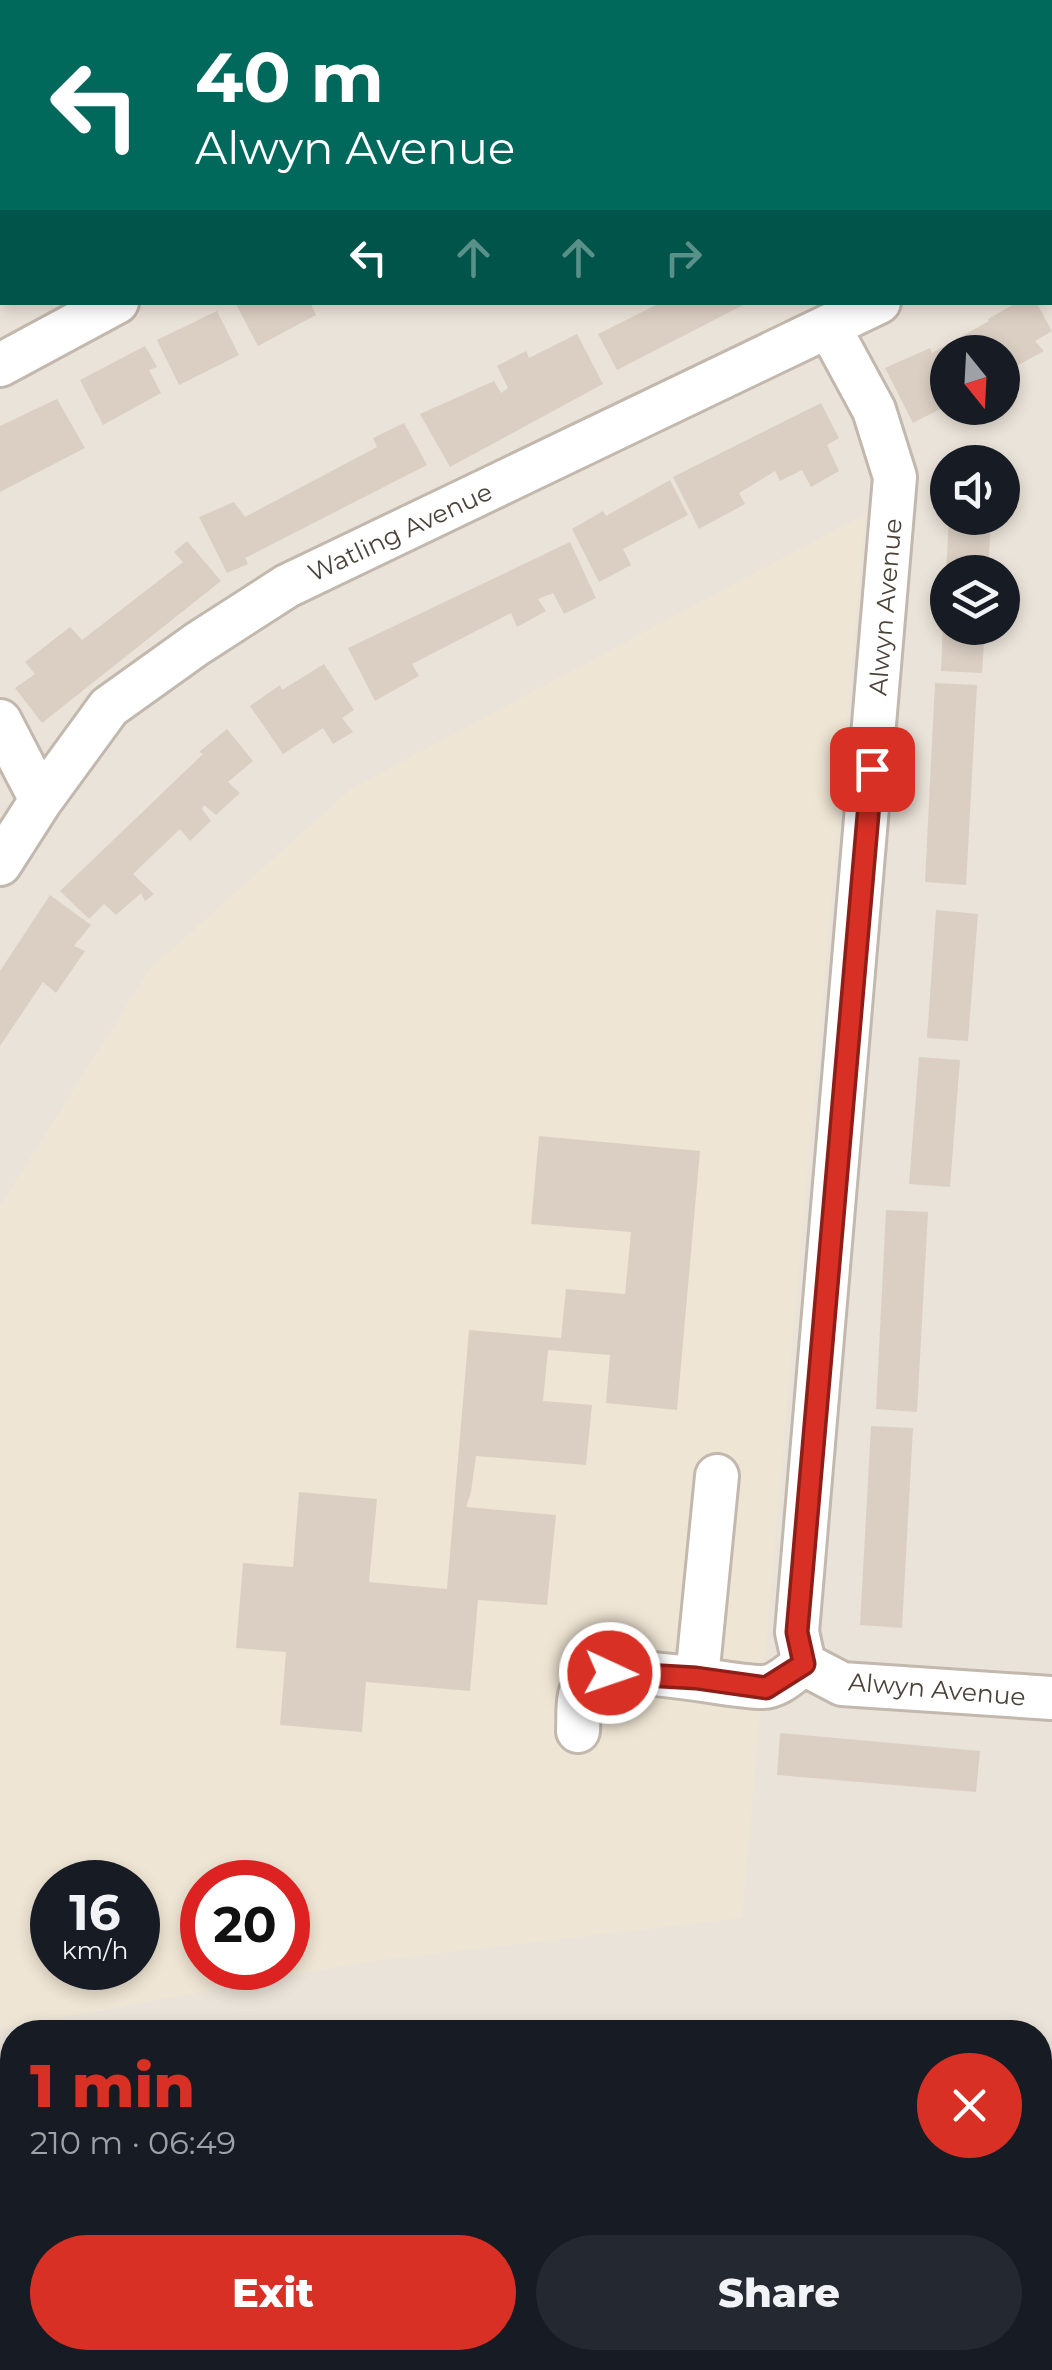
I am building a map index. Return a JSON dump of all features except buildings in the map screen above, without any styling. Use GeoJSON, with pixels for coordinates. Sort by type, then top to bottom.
{"type":"FeatureCollection","features":[{"type":"Feature","properties":{"kind":"street"},"geometry":{"type":"LineString","coordinates":[[0,365],[112,305]]}},
{"type":"Feature","properties":{"kind":"street","name":"Watling Avenue"},"geometry":{"type":"LineString","coordinates":[[0,864],[109,707],[287,586],[873,305]]}},
{"type":"Feature","properties":{"kind":"street","name":"Alwyn Avenue"},"geometry":{"type":"LineString","coordinates":[[829,327],[874,410],[896,477],[797,1632],[804,1664],[842,1684],[1052,1698]]}},
{"type":"Feature","properties":{"kind":"street"},"geometry":{"type":"LineString","coordinates":[[0,721],[41,800]]}},
{"type":"Feature","properties":{"kind":"street"},"geometry":{"type":"LineString","coordinates":[[696,1678],[717,1476]]}},
{"type":"Feature","properties":{"kind":"street"},"geometry":{"type":"LineString","coordinates":[[578,1731],[582,1692],[586,1683],[598,1675],[696,1678],[766,1688],[804,1664]]}},
{"type":"Feature","properties":{"kind":"shaded area"},"geometry":{"type":"Polygon","coordinates":[[[0,305],[1052,305],[1052,2020],[0,2020],[0,305]]]}},
{"type":"Feature","properties":{"kind":"shaded area"},"geometry":{"type":"Polygon","coordinates":[[[865,514],[742,1918],[365,1962],[310,1972],[310,1860],[180,1860],[180,1990],[212,1990],[49,2020],[0,2020],[0,1206],[149,970],[351,789],[865,514]]]}},
{"type":"Feature","properties":{"kind":"route"},"geometry":{"type":"LineString","coordinates":[[610,1673],[696,1678],[766,1688],[804,1664],[797,1632],[872,769]]}}]}
